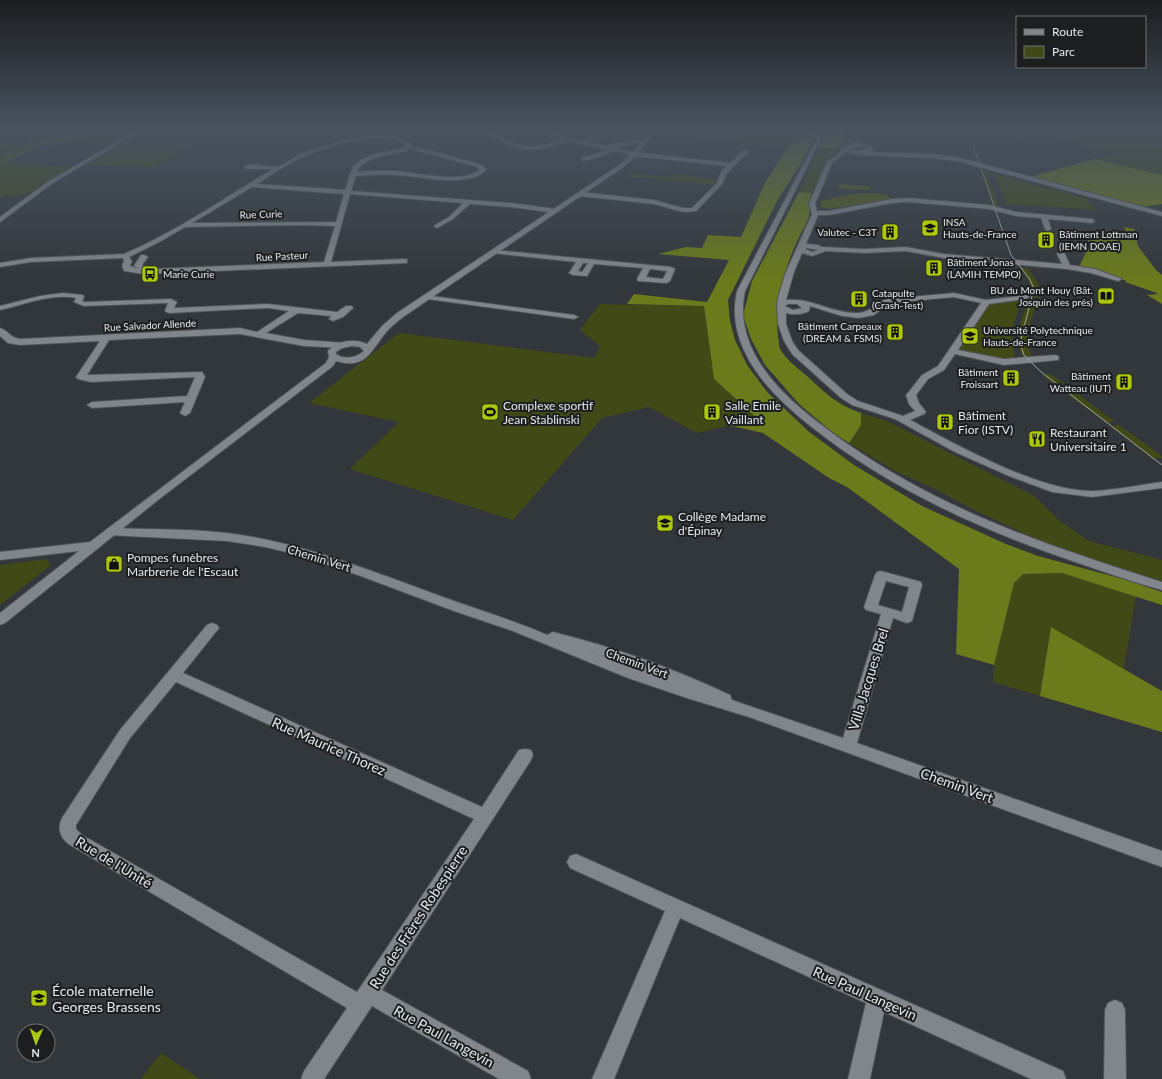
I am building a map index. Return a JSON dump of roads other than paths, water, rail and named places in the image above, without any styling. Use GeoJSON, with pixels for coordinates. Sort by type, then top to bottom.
{"type":"FeatureCollection","features":[{"type":"Feature","properties":{"kind":"street"},"geometry":{"type":"LineString","coordinates":[[0,220],[54,181]]}},
{"type":"Feature","properties":{"kind":"street"},"geometry":{"type":"LineString","coordinates":[[126,258],[258,181]]}},
{"type":"Feature","properties":{"kind":"street"},"geometry":{"type":"LineString","coordinates":[[327,264],[352,181]]}},
{"type":"Feature","properties":{"kind":"street"},"geometry":{"type":"LineString","coordinates":[[0,620],[111,532],[296,392],[329,365],[334,349],[365,339],[599,181]]}},
{"type":"Feature","properties":{"kind":"street"},"geometry":{"type":"LineString","coordinates":[[580,194],[654,202],[680,209],[694,210],[710,195],[721,181]]}},
{"type":"Feature","properties":{"kind":"street"},"geometry":{"type":"LineString","coordinates":[[797,181],[745,282],[738,306],[739,321],[743,338],[752,357],[764,376],[782,396],[807,419],[867,462],[943,504],[1010,534],[1083,561],[1162,586]]}},
{"type":"Feature","properties":{"kind":"street"},"geometry":{"type":"LineString","coordinates":[[821,181],[812,202],[815,213],[784,290],[782,324],[788,341],[795,352],[844,396],[861,405],[903,419],[970,455],[1056,490],[1092,494],[1162,485]]}},
{"type":"Feature","properties":{"kind":"street"},"geometry":{"type":"LineString","coordinates":[[1041,181],[1162,214]]}},
{"type":"Feature","properties":{"kind":"street"},"geometry":{"type":"LineString","coordinates":[[252,185],[558,209]]}},
{"type":"Feature","properties":{"kind":"street"},"geometry":{"type":"LineString","coordinates":[[815,213],[829,213],[892,201],[908,200],[989,207],[1014,214],[1092,221]]}},
{"type":"Feature","properties":{"kind":"street"},"geometry":{"type":"LineString","coordinates":[[437,226],[451,218],[468,202]]}},
{"type":"Feature","properties":{"kind":"street"},"geometry":{"type":"LineString","coordinates":[[1044,217],[1048,229]]}},
{"type":"Feature","properties":{"kind":"street","name":"Rue Curie"},"geometry":{"type":"LineString","coordinates":[[184,225],[205,226],[299,222],[339,224]]}},
{"type":"Feature","properties":{"kind":"street"},"geometry":{"type":"LineString","coordinates":[[806,236],[809,242],[819,248]]}},
{"type":"Feature","properties":{"kind":"street"},"geometry":{"type":"LineString","coordinates":[[0,265],[31,260],[137,259],[144,256],[159,240]]}},
{"type":"Feature","properties":{"kind":"street"},"geometry":{"type":"LineString","coordinates":[[801,249],[807,246],[865,251],[906,249],[944,256],[1067,267],[1092,271],[1118,279]]}},
{"type":"Feature","properties":{"kind":"street"},"geometry":{"type":"LineString","coordinates":[[796,259],[821,252],[819,248]]}},
{"type":"Feature","properties":{"kind":"street"},"geometry":{"type":"LineString","coordinates":[[801,249],[805,253],[812,254]]}},
{"type":"Feature","properties":{"kind":"street"},"geometry":{"type":"LineString","coordinates":[[494,252],[647,267]]}},
{"type":"Feature","properties":{"kind":"street"},"geometry":{"type":"LineString","coordinates":[[134,253],[141,253],[144,256]]}},
{"type":"Feature","properties":{"kind":"street"},"geometry":{"type":"LineString","coordinates":[[1061,254],[1067,267]]}},
{"type":"Feature","properties":{"kind":"street","name":"Rue Pasteur"},"geometry":{"type":"LineString","coordinates":[[144,256],[138,264],[138,267],[145,270],[160,272]]}},
{"type":"Feature","properties":{"kind":"street","name":"Rue Pasteur"},"geometry":{"type":"LineString","coordinates":[[126,258],[128,261],[126,266],[130,270],[141,272],[404,261]]}},
{"type":"Feature","properties":{"kind":"street"},"geometry":{"type":"LineString","coordinates":[[581,260],[573,273],[584,274],[592,262]]}},
{"type":"Feature","properties":{"kind":"street"},"geometry":{"type":"LineString","coordinates":[[782,324],[789,317],[807,308],[789,297],[784,290]]}},
{"type":"Feature","properties":{"kind":"street"},"geometry":{"type":"LineString","coordinates":[[0,308],[38,298],[74,295],[80,297],[78,302],[84,304],[174,302],[168,313],[268,306],[340,315]]}},
{"type":"Feature","properties":{"kind":"street"},"geometry":{"type":"LineString","coordinates":[[782,306],[787,302],[814,304],[845,315],[871,314],[883,303],[888,301],[954,295],[986,302],[1025,297]]}},
{"type":"Feature","properties":{"kind":"street"},"geometry":{"type":"LineString","coordinates":[[427,297],[574,317]]}},
{"type":"Feature","properties":{"kind":"street"},"geometry":{"type":"LineString","coordinates":[[903,419],[921,412],[914,404],[911,395],[925,377],[941,368],[986,302]]}},
{"type":"Feature","properties":{"kind":"street"},"geometry":{"type":"LineString","coordinates":[[782,306],[790,312],[799,312]]}},
{"type":"Feature","properties":{"kind":"street"},"geometry":{"type":"LineString","coordinates":[[331,321],[349,308]]}},
{"type":"Feature","properties":{"kind":"street"},"geometry":{"type":"LineString","coordinates":[[259,334],[297,310]]}},
{"type":"Feature","properties":{"kind":"street"},"geometry":{"type":"LineString","coordinates":[[296,392],[340,366],[366,354],[371,344],[391,322]]}},
{"type":"Feature","properties":{"kind":"street","name":"Rue Salvador Allende"},"geometry":{"type":"LineString","coordinates":[[0,331],[11,340],[20,342],[235,331],[304,343]]}},
{"type":"Feature","properties":{"kind":"street"},"geometry":{"type":"LineString","coordinates":[[106,338],[81,375],[82,378],[91,379],[199,374],[200,377],[185,413]]}},
{"type":"Feature","properties":{"kind":"street"},"geometry":{"type":"LineString","coordinates":[[304,343],[363,345],[368,349]]}},
{"type":"Feature","properties":{"kind":"street"},"geometry":{"type":"LineString","coordinates":[[304,343],[323,349],[332,356],[344,360],[356,359]]}},
{"type":"Feature","properties":{"kind":"street"},"geometry":{"type":"LineString","coordinates":[[953,351],[1004,362],[1055,358]]}},
{"type":"Feature","properties":{"kind":"street"},"geometry":{"type":"LineString","coordinates":[[92,405],[191,399]]}},
{"type":"Feature","properties":{"kind":"street","name":"Chemin Vert"},"geometry":{"type":"LineString","coordinates":[[111,532],[231,537],[278,546],[322,558],[517,627],[571,651],[699,697],[752,712],[1162,859]]}},
{"type":"Feature","properties":{"kind":"street"},"geometry":{"type":"LineString","coordinates":[[0,556],[93,546]]}},
{"type":"Feature","properties":{"kind":"street","name":"Villa Jacques Brel"},"geometry":{"type":"LineString","coordinates":[[848,746],[888,612]]}},
{"type":"Feature","properties":{"kind":"street","name":"Rue de l'Unité"},"geometry":{"type":"LineString","coordinates":[[212,628],[120,741],[68,822],[68,833],[76,840],[364,999]]}},
{"type":"Feature","properties":{"kind":"street","name":"Rue Maurice Thorez"},"geometry":{"type":"LineString","coordinates":[[173,675],[485,816]]}},
{"type":"Feature","properties":{"kind":"street","name":"Rue des Frères Robespierre"},"geometry":{"type":"LineString","coordinates":[[312,1079],[525,755]]}},
{"type":"Feature","properties":{"kind":"street","name":"Rue Paul Langevin"},"geometry":{"type":"LineString","coordinates":[[576,862],[1055,1079]]}},
{"type":"Feature","properties":{"kind":"street"},"geometry":{"type":"LineString","coordinates":[[603,1079],[676,907]]}},
{"type":"Feature","properties":{"kind":"street"},"geometry":{"type":"LineString","coordinates":[[859,1079],[877,998]]}},
{"type":"Feature","properties":{"kind":"street","name":"Rue Paul Langevin"},"geometry":{"type":"LineString","coordinates":[[364,999],[520,1079]]}},
{"type":"Feature","properties":{"kind":"street"},"geometry":{"type":"LineString","coordinates":[[1115,1079],[1116,1010]]}},
{"type":"Feature","properties":{"kind":"tram line"},"geometry":{"type":"LineString","coordinates":[[985,181],[1011,255],[1029,278],[1033,286],[1032,296],[1020,343],[1024,355],[1040,371],[1162,465]]}},
{"type":"Feature","properties":{"kind":"place","name":"INSA Hauts-de-France"},"geometry":{"type":"Point","coordinates":[930,228]}},
{"type":"Feature","properties":{"kind":"place","name":"Valutec - C3T"},"geometry":{"type":"Point","coordinates":[890,232]}},
{"type":"Feature","properties":{"kind":"place","name":"Bâtiment Lottman (IEMN DOAE)"},"geometry":{"type":"Point","coordinates":[1046,240]}},
{"type":"Feature","properties":{"kind":"place","name":"Bâtiment Jonas (LAMIH TEMPO)"},"geometry":{"type":"Point","coordinates":[934,268]}},
{"type":"Feature","properties":{"kind":"place","name":"Marie Curie"},"geometry":{"type":"Point","coordinates":[150,274]}},
{"type":"Feature","properties":{"kind":"place","name":"BU du Mont Houy (Bât. Josquin des prés)"},"geometry":{"type":"Point","coordinates":[1106,296]}},
{"type":"Feature","properties":{"kind":"place","name":"Catapulte (Crash-Test)"},"geometry":{"type":"Point","coordinates":[859,299]}},
{"type":"Feature","properties":{"kind":"place","name":"Bâtiment Carpeaux (DREAM & FSMS)"},"geometry":{"type":"Point","coordinates":[895,332]}},
{"type":"Feature","properties":{"kind":"place","name":"Université Polytechnique Hauts-de-France"},"geometry":{"type":"Point","coordinates":[970,336]}},
{"type":"Feature","properties":{"kind":"place","name":"Bâtiment Froissart"},"geometry":{"type":"Point","coordinates":[1011,378]}},
{"type":"Feature","properties":{"kind":"place","name":"Bâtiment Watteau (IUT)"},"geometry":{"type":"Point","coordinates":[1124,382]}},
{"type":"Feature","properties":{"kind":"place","name":"Complexe sportif Jean Stablinski"},"geometry":{"type":"Point","coordinates":[490,412]}},
{"type":"Feature","properties":{"kind":"place","name":"Salle Emile Vaillant"},"geometry":{"type":"Point","coordinates":[712,412]}},
{"type":"Feature","properties":{"kind":"place","name":"Bâtiment Fior (ISTV)"},"geometry":{"type":"Point","coordinates":[945,422]}},
{"type":"Feature","properties":{"kind":"place","name":"Restaurant Universitaire 1"},"geometry":{"type":"Point","coordinates":[1037,439]}},
{"type":"Feature","properties":{"kind":"place","name":"Collège Madame d'Épinay"},"geometry":{"type":"Point","coordinates":[665,523]}},
{"type":"Feature","properties":{"kind":"place","name":"Pompes funèbres Marbrerie de l'Escaut"},"geometry":{"type":"Point","coordinates":[114,564]}},
{"type":"Feature","properties":{"kind":"place","name":"École maternelle Georges Brassens"},"geometry":{"type":"Point","coordinates":[39,998]}}]}
